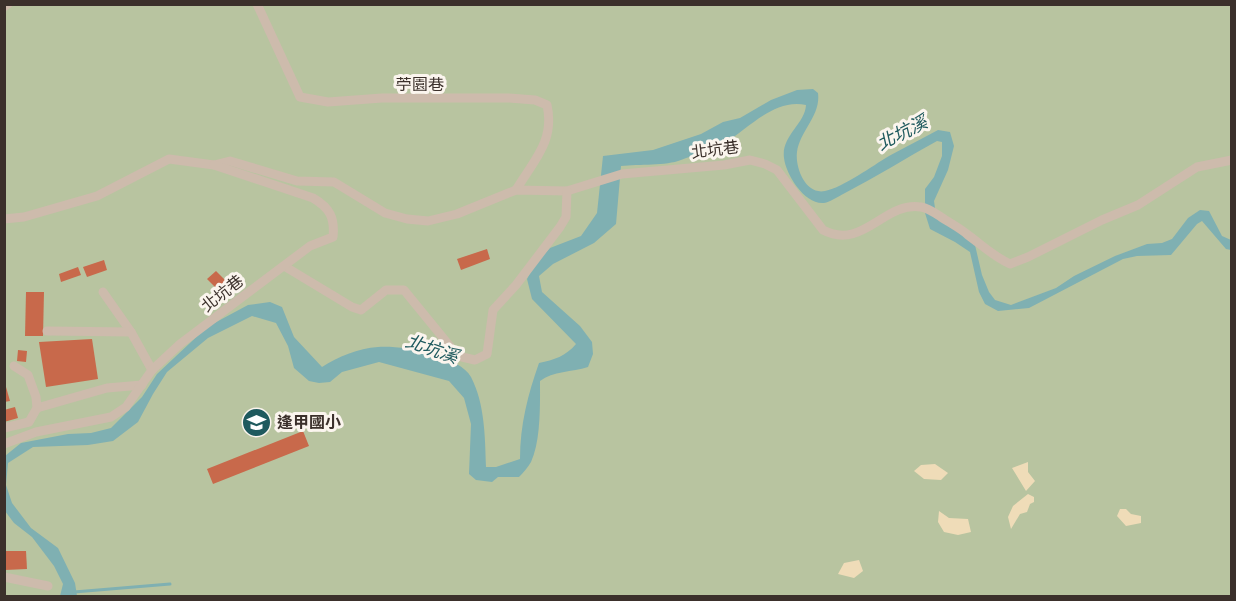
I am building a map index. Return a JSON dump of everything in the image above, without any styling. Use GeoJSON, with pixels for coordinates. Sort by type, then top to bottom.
{"type":"FeatureCollection","features":[{"type":"Feature","properties":{"kind":"street","name":"苧園巷"},"geometry":{"type":"LineString","coordinates":[[257,4],[300,97],[328,102],[382,98],[509,98],[535,100],[547,105],[550,121],[548,138],[516,190]]}},
{"type":"Feature","properties":{"kind":"street","name":"北坑巷"},"geometry":{"type":"LineString","coordinates":[[4,219],[24,217],[97,196],[169,159],[214,165],[314,198],[326,206],[334,223],[333,237],[310,246],[180,344],[152,370],[126,407],[111,417],[36,432],[4,444]]}},
{"type":"Feature","properties":{"kind":"street","name":"北坑巷"},"geometry":{"type":"LineString","coordinates":[[214,165],[230,161],[297,181],[334,182],[385,213],[407,219],[428,220],[457,214],[516,190],[567,191],[622,174],[724,165],[750,160],[777,170],[823,230],[829,234],[845,237],[869,227],[903,207],[926,209],[967,234],[994,257],[1010,264],[1138,205],[1197,167],[1232,160]]}},
{"type":"Feature","properties":{"kind":"street"},"geometry":{"type":"LineString","coordinates":[[284,266],[352,307],[362,310],[386,290],[404,290],[453,350],[462,357],[475,360],[487,354],[493,310],[516,285],[566,217],[567,191]]}},
{"type":"Feature","properties":{"kind":"street"},"geometry":{"type":"LineString","coordinates":[[103,292],[131,332],[152,370]]}},
{"type":"Feature","properties":{"kind":"street"},"geometry":{"type":"LineString","coordinates":[[47,331],[131,332]]}},
{"type":"Feature","properties":{"kind":"street"},"geometry":{"type":"LineString","coordinates":[[4,428],[29,422],[37,408],[36,397],[28,375],[14,366]]}},
{"type":"Feature","properties":{"kind":"street"},"geometry":{"type":"LineString","coordinates":[[37,408],[106,388],[142,386]]}},
{"type":"Feature","properties":{"kind":"street"},"geometry":{"type":"LineString","coordinates":[[4,577],[48,586]]}},
{"type":"Feature","properties":{"kind":"green space"},"geometry":{"type":"Polygon","coordinates":[[[4,5],[1231,5],[1231,596],[5,596],[4,5]]]}},
{"type":"Feature","properties":{"kind":"sand"},"geometry":{"type":"Polygon","coordinates":[[[1028,462],[1028,472],[1035,481],[1026,491],[1012,468],[1028,462]]]}},
{"type":"Feature","properties":{"kind":"sand"},"geometry":{"type":"Polygon","coordinates":[[[935,464],[948,473],[941,480],[924,479],[914,471],[921,465],[935,464]]]}},
{"type":"Feature","properties":{"kind":"sand"},"geometry":{"type":"Polygon","coordinates":[[[1028,494],[1034,497],[1034,502],[1030,504],[1027,512],[1020,514],[1011,529],[1008,517],[1013,506],[1028,494]]]}},
{"type":"Feature","properties":{"kind":"sand"},"geometry":{"type":"Polygon","coordinates":[[[1120,509],[1126,509],[1131,514],[1141,516],[1141,523],[1126,526],[1117,516],[1120,509]]]}},
{"type":"Feature","properties":{"kind":"sand"},"geometry":{"type":"Polygon","coordinates":[[[939,511],[949,518],[968,519],[971,532],[958,535],[944,532],[938,522],[939,511]]]}},
{"type":"Feature","properties":{"kind":"sand"},"geometry":{"type":"Polygon","coordinates":[[[859,560],[863,571],[854,578],[838,574],[844,563],[859,560]]]}},
{"type":"Feature","properties":{"kind":"water"},"geometry":{"type":"Polygon","coordinates":[[[813,89],[818,93],[818,101],[799,144],[797,158],[803,179],[812,189],[818,191],[833,189],[841,185],[938,130],[950,132],[954,146],[948,170],[934,201],[936,215],[975,245],[982,275],[995,300],[1011,305],[1056,288],[1074,276],[1115,256],[1147,244],[1162,243],[1172,239],[1188,218],[1200,210],[1209,211],[1222,236],[1231,240],[1231,250],[1226,249],[1202,221],[1171,255],[1137,256],[1123,259],[1029,308],[998,311],[985,304],[979,292],[970,252],[930,229],[925,213],[925,189],[934,177],[942,156],[942,142],[937,141],[832,200],[824,203],[817,202],[798,188],[788,172],[784,158],[786,143],[802,118],[806,105],[784,106],[773,110],[725,143],[710,150],[668,163],[621,166],[616,224],[594,243],[553,264],[539,276],[542,292],[580,326],[592,342],[593,354],[588,367],[557,373],[540,381],[537,443],[531,462],[519,477],[498,477],[492,482],[476,480],[469,474],[471,424],[464,398],[449,381],[379,362],[342,372],[330,382],[309,381],[294,368],[288,346],[276,323],[252,316],[208,338],[167,372],[138,422],[113,441],[88,445],[33,447],[8,463],[6,485],[12,503],[31,528],[58,548],[75,583],[77,596],[60,596],[63,584],[54,566],[32,537],[14,523],[5,511],[5,456],[21,443],[111,428],[142,397],[157,374],[207,327],[248,305],[270,302],[282,307],[294,337],[322,367],[363,349],[388,347],[429,353],[465,369],[476,387],[479,398],[486,467],[496,467],[520,459],[525,410],[539,363],[559,357],[576,344],[532,299],[527,279],[534,265],[550,248],[581,236],[597,213],[603,156],[653,150],[701,134],[723,122],[740,118],[771,100],[797,90],[813,89]]]}},
{"type":"Feature","properties":{"kind":"building"},"geometry":{"type":"Polygon","coordinates":[[[487,249],[490,259],[461,270],[457,259],[487,249]]]}},
{"type":"Feature","properties":{"kind":"building"},"geometry":{"type":"Polygon","coordinates":[[[104,260],[107,270],[87,277],[83,267],[104,260]]]}},
{"type":"Feature","properties":{"kind":"building"},"geometry":{"type":"Polygon","coordinates":[[[78,267],[81,275],[61,282],[59,274],[78,267]]]}},
{"type":"Feature","properties":{"kind":"building"},"geometry":{"type":"Polygon","coordinates":[[[216,271],[232,287],[223,295],[207,279],[216,271]]]}},
{"type":"Feature","properties":{"kind":"building"},"geometry":{"type":"Polygon","coordinates":[[[26,292],[44,292],[43,336],[25,336],[26,292]]]}},
{"type":"Feature","properties":{"kind":"building"},"geometry":{"type":"Polygon","coordinates":[[[92,339],[98,379],[46,387],[39,342],[92,339]]]}},
{"type":"Feature","properties":{"kind":"building"},"geometry":{"type":"Polygon","coordinates":[[[18,350],[27,351],[26,362],[17,361],[18,350]]]}},
{"type":"Feature","properties":{"kind":"building"},"geometry":{"type":"Polygon","coordinates":[[[4,380],[10,401],[4,402],[4,380]]]}},
{"type":"Feature","properties":{"kind":"building"},"geometry":{"type":"Polygon","coordinates":[[[15,407],[18,418],[4,422],[4,410],[15,407]]]}},
{"type":"Feature","properties":{"kind":"building"},"geometry":{"type":"Polygon","coordinates":[[[303,431],[309,446],[213,484],[207,469],[303,431]]]}},
{"type":"Feature","properties":{"kind":"building"},"geometry":{"type":"Polygon","coordinates":[[[5,551],[26,551],[27,569],[5,570],[5,551]]]}},
{"type":"Feature","properties":{"kind":"waterway"},"geometry":{"type":"LineString","coordinates":[[74,592],[170,584]]}},
{"type":"Feature","properties":{"kind":"place","name":"逢甲國小"},"geometry":{"type":"Point","coordinates":[256,422]}},
{"type":"Feature","properties":{"kind":"water label","name":"北坑溪"},"geometry":{"type":"Point","coordinates":[902,133]}},
{"type":"Feature","properties":{"kind":"water label","name":"北坑溪"},"geometry":{"type":"Point","coordinates":[432,349]}}]}
